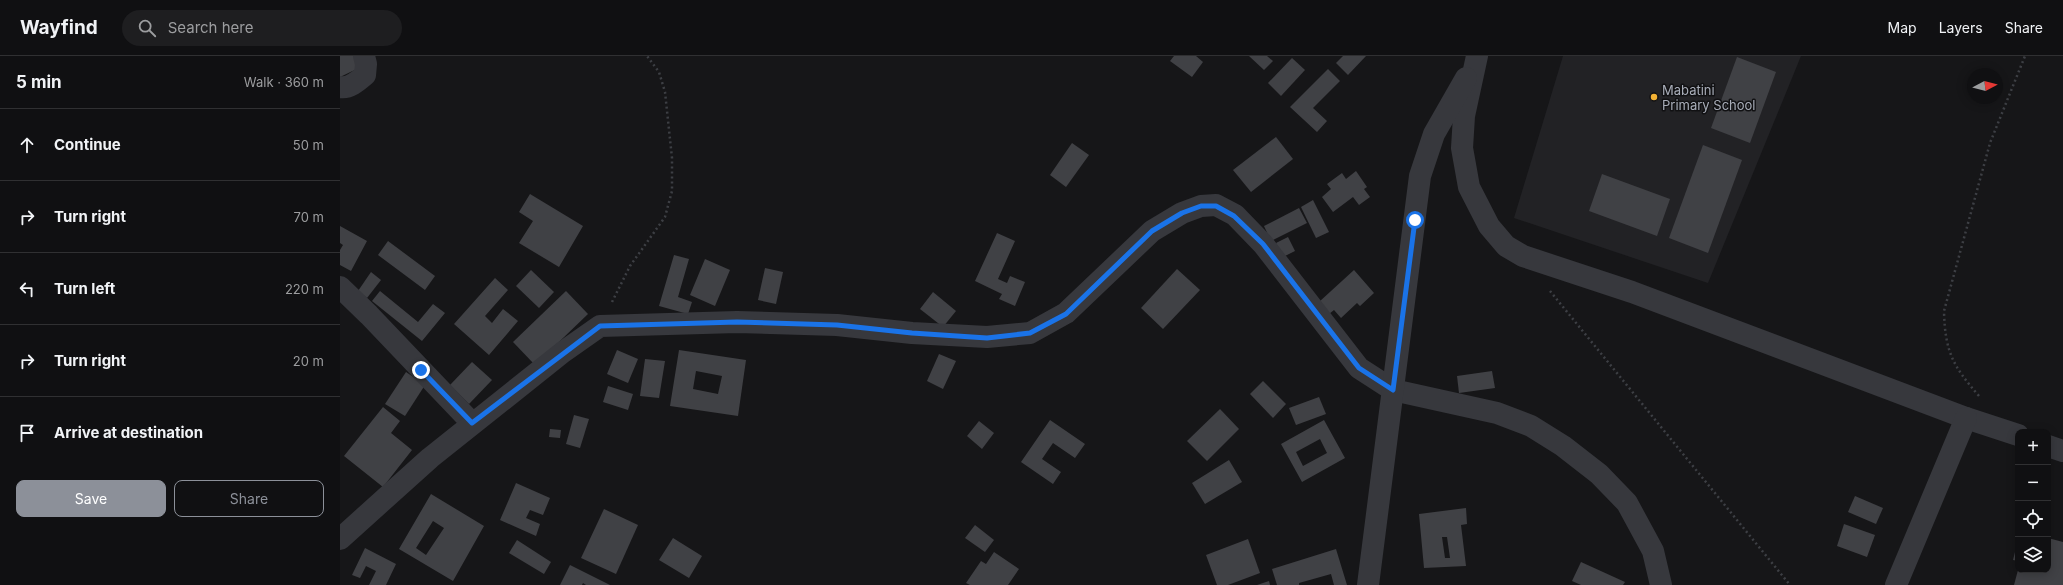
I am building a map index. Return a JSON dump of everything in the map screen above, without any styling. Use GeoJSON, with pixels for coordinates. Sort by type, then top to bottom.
{"type":"FeatureCollection","features":[{"type":"Feature","properties":{"kind":"street"},"geometry":{"type":"LineString","coordinates":[[340,87],[345,88],[365,76],[366,64],[364,56]]}},
{"type":"Feature","properties":{"kind":"street"},"geometry":{"type":"LineString","coordinates":[[1368,585],[1420,176],[1434,134],[1476,60]]}},
{"type":"Feature","properties":{"kind":"street"},"geometry":{"type":"LineString","coordinates":[[1476,60],[1464,116],[1462,148],[1469,187],[1489,226],[1506,246],[1523,256],[1662,302],[1966,418],[2015,434]]}},
{"type":"Feature","properties":{"kind":"street"},"geometry":{"type":"LineString","coordinates":[[340,539],[430,458],[472,423],[600,326],[737,322],[837,325],[912,333],[987,338],[1030,333],[1066,314],[1152,231],[1182,213],[1201,206],[1216,206],[1234,216],[1263,244],[1359,368],[1393,390],[1497,413],[1531,426],[1563,446],[1599,474],[1627,503],[1653,551],[1661,585]]}},
{"type":"Feature","properties":{"kind":"street"},"geometry":{"type":"LineString","coordinates":[[340,288],[369,315],[472,423]]}},
{"type":"Feature","properties":{"kind":"street"},"geometry":{"type":"LineString","coordinates":[[1896,585],[1966,418]]}},
{"type":"Feature","properties":{"kind":"street"},"geometry":{"type":"LineString","coordinates":[[2051,447],[2063,451]]}},
{"type":"Feature","properties":{"kind":"path"},"geometry":{"type":"LineString","coordinates":[[600,326],[630,266],[665,217],[672,191],[672,158],[665,92],[659,72],[647,56]]}},
{"type":"Feature","properties":{"kind":"path"},"geometry":{"type":"LineString","coordinates":[[1980,397],[1965,380],[1951,358],[1944,336],[1944,311],[1990,143],[2025,56]]}},
{"type":"Feature","properties":{"kind":"path"},"geometry":{"type":"LineString","coordinates":[[1546,286],[1589,341],[1790,585]]}},
{"type":"Feature","properties":{"kind":"shaded area"},"geometry":{"type":"Polygon","coordinates":[[[1563,56],[1801,56],[1708,283],[1514,218],[1563,56]]]}},
{"type":"Feature","properties":{"kind":"building"},"geometry":{"type":"Polygon","coordinates":[[[340,56],[359,56],[363,66],[340,77],[340,56]]]}},
{"type":"Feature","properties":{"kind":"building"},"geometry":{"type":"Polygon","coordinates":[[[1174,56],[1196,56],[1203,62],[1192,77],[1170,61],[1174,56]]]}},
{"type":"Feature","properties":{"kind":"building"},"geometry":{"type":"Polygon","coordinates":[[[1249,56],[1267,56],[1273,61],[1264,70],[1249,56]]]}},
{"type":"Feature","properties":{"kind":"building"},"geometry":{"type":"Polygon","coordinates":[[[1343,56],[1366,56],[1348,75],[1336,63],[1343,56]]]}},
{"type":"Feature","properties":{"kind":"building"},"geometry":{"type":"Polygon","coordinates":[[[1737,57],[1776,72],[1750,143],[1711,128],[1737,57]]]}},
{"type":"Feature","properties":{"kind":"building"},"geometry":{"type":"Polygon","coordinates":[[[1292,58],[1305,70],[1281,96],[1268,83],[1292,58]]]}},
{"type":"Feature","properties":{"kind":"building"},"geometry":{"type":"Polygon","coordinates":[[[1328,69],[1340,81],[1313,108],[1327,121],[1317,132],[1290,107],[1328,69]]]}},
{"type":"Feature","properties":{"kind":"building"},"geometry":{"type":"Polygon","coordinates":[[[1276,137],[1293,159],[1251,192],[1233,170],[1276,137]]]}},
{"type":"Feature","properties":{"kind":"building"},"geometry":{"type":"Polygon","coordinates":[[[1072,143],[1089,155],[1066,187],[1050,175],[1072,143]]]}},
{"type":"Feature","properties":{"kind":"building"},"geometry":{"type":"Polygon","coordinates":[[[1703,145],[1742,160],[1708,253],[1669,238],[1703,145]]]}},
{"type":"Feature","properties":{"kind":"building"},"geometry":{"type":"Polygon","coordinates":[[[1356,171],[1367,187],[1364,189],[1370,197],[1359,205],[1353,197],[1333,212],[1322,197],[1331,189],[1327,184],[1342,173],[1346,179],[1356,171]]]}},
{"type":"Feature","properties":{"kind":"building"},"geometry":{"type":"Polygon","coordinates":[[[1602,174],[1670,199],[1657,236],[1589,211],[1602,174]]]}},
{"type":"Feature","properties":{"kind":"building"},"geometry":{"type":"Polygon","coordinates":[[[530,194],[583,226],[559,267],[519,243],[533,221],[519,212],[530,194]]]}},
{"type":"Feature","properties":{"kind":"building"},"geometry":{"type":"Polygon","coordinates":[[[1313,200],[1329,232],[1316,238],[1301,207],[1313,200]]]}},
{"type":"Feature","properties":{"kind":"building"},"geometry":{"type":"Polygon","coordinates":[[[1299,208],[1307,223],[1271,241],[1264,226],[1299,208]]]}},
{"type":"Feature","properties":{"kind":"building"},"geometry":{"type":"Polygon","coordinates":[[[340,226],[367,241],[351,271],[340,265],[340,250],[343,245],[340,243],[340,226]]]}},
{"type":"Feature","properties":{"kind":"building"},"geometry":{"type":"Polygon","coordinates":[[[997,233],[1015,241],[998,279],[1007,283],[1010,276],[1025,282],[1015,306],[999,299],[1002,294],[975,281],[997,233]]]}},
{"type":"Feature","properties":{"kind":"building"},"geometry":{"type":"Polygon","coordinates":[[[1288,237],[1295,251],[1283,257],[1276,243],[1288,237]]]}},
{"type":"Feature","properties":{"kind":"building"},"geometry":{"type":"Polygon","coordinates":[[[388,241],[435,276],[425,290],[378,255],[388,241]]]}},
{"type":"Feature","properties":{"kind":"building"},"geometry":{"type":"Polygon","coordinates":[[[674,255],[689,259],[678,297],[692,302],[688,314],[659,306],[674,255]]]}},
{"type":"Feature","properties":{"kind":"building"},"geometry":{"type":"Polygon","coordinates":[[[705,259],[730,270],[715,306],[690,295],[705,259]]]}},
{"type":"Feature","properties":{"kind":"building"},"geometry":{"type":"Polygon","coordinates":[[[765,268],[783,272],[776,304],[758,300],[765,268]]]}},
{"type":"Feature","properties":{"kind":"building"},"geometry":{"type":"Polygon","coordinates":[[[1177,269],[1200,290],[1163,329],[1141,308],[1177,269]]]}},
{"type":"Feature","properties":{"kind":"building"},"geometry":{"type":"Polygon","coordinates":[[[531,270],[554,292],[539,308],[516,286],[531,270]]]}},
{"type":"Feature","properties":{"kind":"building"},"geometry":{"type":"Polygon","coordinates":[[[1354,270],[1374,293],[1360,306],[1357,303],[1341,318],[1334,310],[1329,314],[1319,302],[1354,270]]]}},
{"type":"Feature","properties":{"kind":"building"},"geometry":{"type":"Polygon","coordinates":[[[371,272],[381,280],[367,298],[358,291],[371,272]]]}},
{"type":"Feature","properties":{"kind":"building"},"geometry":{"type":"Polygon","coordinates":[[[495,278],[508,290],[485,316],[492,323],[503,309],[518,321],[489,355],[454,324],[495,278]]]}},
{"type":"Feature","properties":{"kind":"building"},"geometry":{"type":"Polygon","coordinates":[[[380,291],[418,322],[433,304],[445,313],[422,341],[372,301],[380,291]]]}},
{"type":"Feature","properties":{"kind":"building"},"geometry":{"type":"Polygon","coordinates":[[[566,291],[588,314],[535,365],[513,342],[566,291]]]}},
{"type":"Feature","properties":{"kind":"building"},"geometry":{"type":"Polygon","coordinates":[[[933,292],[956,311],[943,327],[920,309],[933,292]]]}},
{"type":"Feature","properties":{"kind":"building"},"geometry":{"type":"Polygon","coordinates":[[[617,350],[638,359],[628,383],[607,374],[617,350]]]}},
{"type":"Feature","properties":{"kind":"building"},"geometry":{"type":"Polygon","coordinates":[[[679,350],[746,360],[738,416],[670,406],[679,350]],[[696,371],[693,389],[718,394],[722,376],[696,371]]]}},
{"type":"Feature","properties":{"kind":"building"},"geometry":{"type":"Polygon","coordinates":[[[939,354],[956,361],[943,389],[927,381],[939,354]]]}},
{"type":"Feature","properties":{"kind":"building"},"geometry":{"type":"Polygon","coordinates":[[[645,359],[665,361],[659,398],[640,396],[645,359]]]}},
{"type":"Feature","properties":{"kind":"building"},"geometry":{"type":"Polygon","coordinates":[[[472,362],[492,380],[469,404],[450,385],[472,362]]]}},
{"type":"Feature","properties":{"kind":"building"},"geometry":{"type":"Polygon","coordinates":[[[1492,371],[1495,388],[1459,393],[1457,376],[1492,371]]]}},
{"type":"Feature","properties":{"kind":"building"},"geometry":{"type":"Polygon","coordinates":[[[406,372],[425,385],[405,416],[385,404],[406,372]]]}},
{"type":"Feature","properties":{"kind":"building"},"geometry":{"type":"Polygon","coordinates":[[[1263,381],[1286,404],[1273,418],[1250,394],[1263,381]]]}},
{"type":"Feature","properties":{"kind":"building"},"geometry":{"type":"Polygon","coordinates":[[[608,386],[633,394],[628,410],[603,402],[608,386]]]}},
{"type":"Feature","properties":{"kind":"building"},"geometry":{"type":"Polygon","coordinates":[[[1319,397],[1326,414],[1296,425],[1289,408],[1319,397]]]}},
{"type":"Feature","properties":{"kind":"building"},"geometry":{"type":"Polygon","coordinates":[[[383,407],[400,421],[391,433],[412,450],[383,487],[344,456],[383,407]]]}},
{"type":"Feature","properties":{"kind":"building"},"geometry":{"type":"Polygon","coordinates":[[[1220,409],[1239,429],[1207,461],[1187,441],[1220,409]]]}},
{"type":"Feature","properties":{"kind":"building"},"geometry":{"type":"Polygon","coordinates":[[[574,415],[589,419],[580,448],[566,444],[574,415]]]}},
{"type":"Feature","properties":{"kind":"building"},"geometry":{"type":"Polygon","coordinates":[[[1050,420],[1085,444],[1075,458],[1053,443],[1042,459],[1061,472],[1053,484],[1021,462],[1050,420]]]}},
{"type":"Feature","properties":{"kind":"building"},"geometry":{"type":"Polygon","coordinates":[[[1324,420],[1345,458],[1302,482],[1281,444],[1324,420]],[[1320,439],[1296,452],[1303,466],[1327,453],[1320,439]]]}},
{"type":"Feature","properties":{"kind":"building"},"geometry":{"type":"Polygon","coordinates":[[[979,421],[994,433],[982,449],[967,436],[979,421]]]}},
{"type":"Feature","properties":{"kind":"building"},"geometry":{"type":"Polygon","coordinates":[[[550,429],[561,430],[560,438],[549,437],[550,429]]]}},
{"type":"Feature","properties":{"kind":"building"},"geometry":{"type":"Polygon","coordinates":[[[1229,460],[1242,482],[1205,504],[1192,483],[1229,460]]]}},
{"type":"Feature","properties":{"kind":"building"},"geometry":{"type":"Polygon","coordinates":[[[516,483],[550,498],[543,515],[530,510],[526,518],[540,524],[536,536],[500,520],[516,483]]]}},
{"type":"Feature","properties":{"kind":"building"},"geometry":{"type":"Polygon","coordinates":[[[431,494],[484,526],[453,581],[399,549],[431,494]],[[433,521],[416,548],[426,555],[444,528],[433,521]]]}},
{"type":"Feature","properties":{"kind":"building"},"geometry":{"type":"Polygon","coordinates":[[[1855,496],[1883,508],[1876,524],[1848,512],[1855,496]]]}},
{"type":"Feature","properties":{"kind":"building"},"geometry":{"type":"Polygon","coordinates":[[[1466,508],[1467,524],[1461,525],[1466,566],[1424,568],[1419,514],[1466,508]],[[1442,537],[1445,558],[1450,558],[1447,537],[1442,537]]]}},
{"type":"Feature","properties":{"kind":"building"},"geometry":{"type":"Polygon","coordinates":[[[604,509],[638,525],[616,574],[581,558],[604,509]]]}},
{"type":"Feature","properties":{"kind":"building"},"geometry":{"type":"Polygon","coordinates":[[[1844,524],[1875,535],[1867,557],[1837,546],[1844,524]]]}},
{"type":"Feature","properties":{"kind":"building"},"geometry":{"type":"Polygon","coordinates":[[[975,525],[994,540],[985,552],[965,538],[975,525]]]}},
{"type":"Feature","properties":{"kind":"building"},"geometry":{"type":"Polygon","coordinates":[[[673,538],[702,556],[689,578],[659,560],[673,538]]]}},
{"type":"Feature","properties":{"kind":"building"},"geometry":{"type":"Polygon","coordinates":[[[1248,539],[1260,573],[1228,585],[1217,585],[1206,555],[1248,539]]]}},
{"type":"Feature","properties":{"kind":"building"},"geometry":{"type":"Polygon","coordinates":[[[2051,539],[2063,542],[2063,585],[2014,585],[2017,573],[2051,573],[2051,539]]]}},
{"type":"Feature","properties":{"kind":"building"},"geometry":{"type":"Polygon","coordinates":[[[517,540],[551,562],[544,574],[509,553],[517,540]]]}},
{"type":"Feature","properties":{"kind":"building"},"geometry":{"type":"Polygon","coordinates":[[[365,548],[396,564],[386,585],[369,585],[376,571],[366,566],[360,578],[352,575],[365,548]]]}},
{"type":"Feature","properties":{"kind":"building"},"geometry":{"type":"Polygon","coordinates":[[[1336,549],[1347,585],[1334,585],[1331,574],[1299,583],[1299,585],[1277,585],[1272,569],[1336,549]]]}},
{"type":"Feature","properties":{"kind":"building"},"geometry":{"type":"Polygon","coordinates":[[[994,552],[1019,569],[1008,585],[970,585],[966,583],[981,561],[986,564],[994,552]]]}},
{"type":"Feature","properties":{"kind":"building"},"geometry":{"type":"Polygon","coordinates":[[[1581,562],[1625,582],[1623,585],[1581,585],[1572,581],[1581,562]]]}},
{"type":"Feature","properties":{"kind":"building"},"geometry":{"type":"Polygon","coordinates":[[[570,565],[610,585],[586,585],[583,583],[582,585],[560,585],[570,565]]]}},
{"type":"Feature","properties":{"kind":"building"},"geometry":{"type":"Polygon","coordinates":[[[1269,581],[1270,585],[1257,585],[1269,581]]]}},
{"type":"Feature","properties":{"kind":"place","name":"Mabatini Primary School"},"geometry":{"type":"Point","coordinates":[1654,97]}},
{"type":"Feature","properties":{"kind":"route"},"geometry":{"type":"LineString","coordinates":[[421,370],[472,423],[563,352],[586,338],[600,326],[737,322],[837,325],[912,333],[987,338],[1030,333],[1066,314],[1152,231],[1182,213],[1201,206],[1216,206],[1234,216],[1263,244],[1359,368],[1393,390],[1415,220]]}}]}
